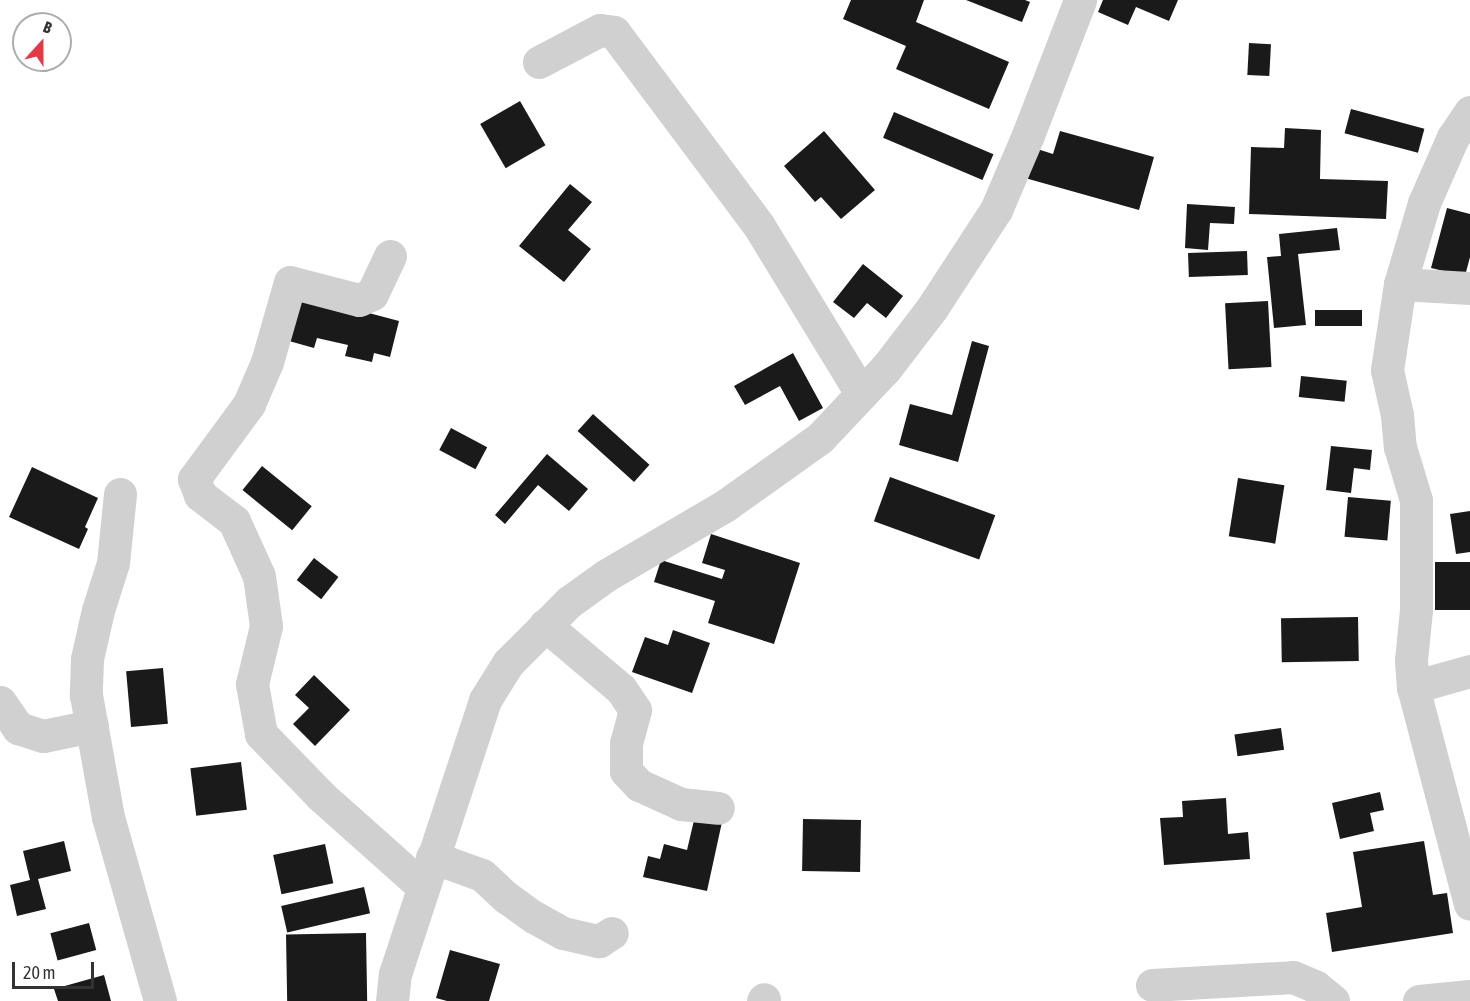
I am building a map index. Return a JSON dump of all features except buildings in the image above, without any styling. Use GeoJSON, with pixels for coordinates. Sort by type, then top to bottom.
{"type":"FeatureCollection","features":[{"type":"Feature","properties":{"kind":"street"},"geometry":{"type":"LineString","coordinates":[[392,1001],[395,974],[485,700],[508,663],[545,625],[605,576],[726,505],[819,438],[886,368],[932,308],[996,210],[1028,135],[1080,0]]}},
{"type":"Feature","properties":{"kind":"street"},"geometry":{"type":"LineString","coordinates":[[539,62],[600,30],[614,32],[759,226],[861,393]]}},
{"type":"Feature","properties":{"kind":"street"},"geometry":{"type":"LineString","coordinates":[[1470,112],[1454,137],[1424,203],[1400,284],[1387,370],[1397,415],[1400,447],[1416,500],[1416,610],[1411,660],[1413,687],[1441,798],[1463,845],[1470,904]]}},
{"type":"Feature","properties":{"kind":"street"},"geometry":{"type":"LineString","coordinates":[[390,256],[372,294],[359,300],[290,282],[267,362],[249,404],[194,479],[200,495],[234,520],[260,576],[266,626],[252,684],[261,734],[321,796],[423,887]]}},
{"type":"Feature","properties":{"kind":"street"},"geometry":{"type":"LineString","coordinates":[[1400,284],[1470,288]]}},
{"type":"Feature","properties":{"kind":"street"},"geometry":{"type":"LineString","coordinates":[[120,494],[113,563],[98,610],[87,659],[86,695],[108,817],[160,1001]]}},
{"type":"Feature","properties":{"kind":"street"},"geometry":{"type":"LineString","coordinates":[[545,625],[621,689],[634,710],[626,743],[626,771],[639,785],[681,804],[718,808]]}},
{"type":"Feature","properties":{"kind":"street"},"geometry":{"type":"LineString","coordinates":[[1413,687],[1470,671]]}},
{"type":"Feature","properties":{"kind":"street"},"geometry":{"type":"LineString","coordinates":[[0,702],[18,728],[43,736],[92,726]]}},
{"type":"Feature","properties":{"kind":"street"},"geometry":{"type":"LineString","coordinates":[[432,857],[482,874],[506,897],[534,917],[563,933],[599,942],[612,933]]}},
{"type":"Feature","properties":{"kind":"street"},"geometry":{"type":"LineString","coordinates":[[1152,986],[1293,977],[1316,987],[1333,1001]]}},
{"type":"Feature","properties":{"kind":"street"},"geometry":{"type":"LineString","coordinates":[[1419,1001],[1470,996]]}}]}
